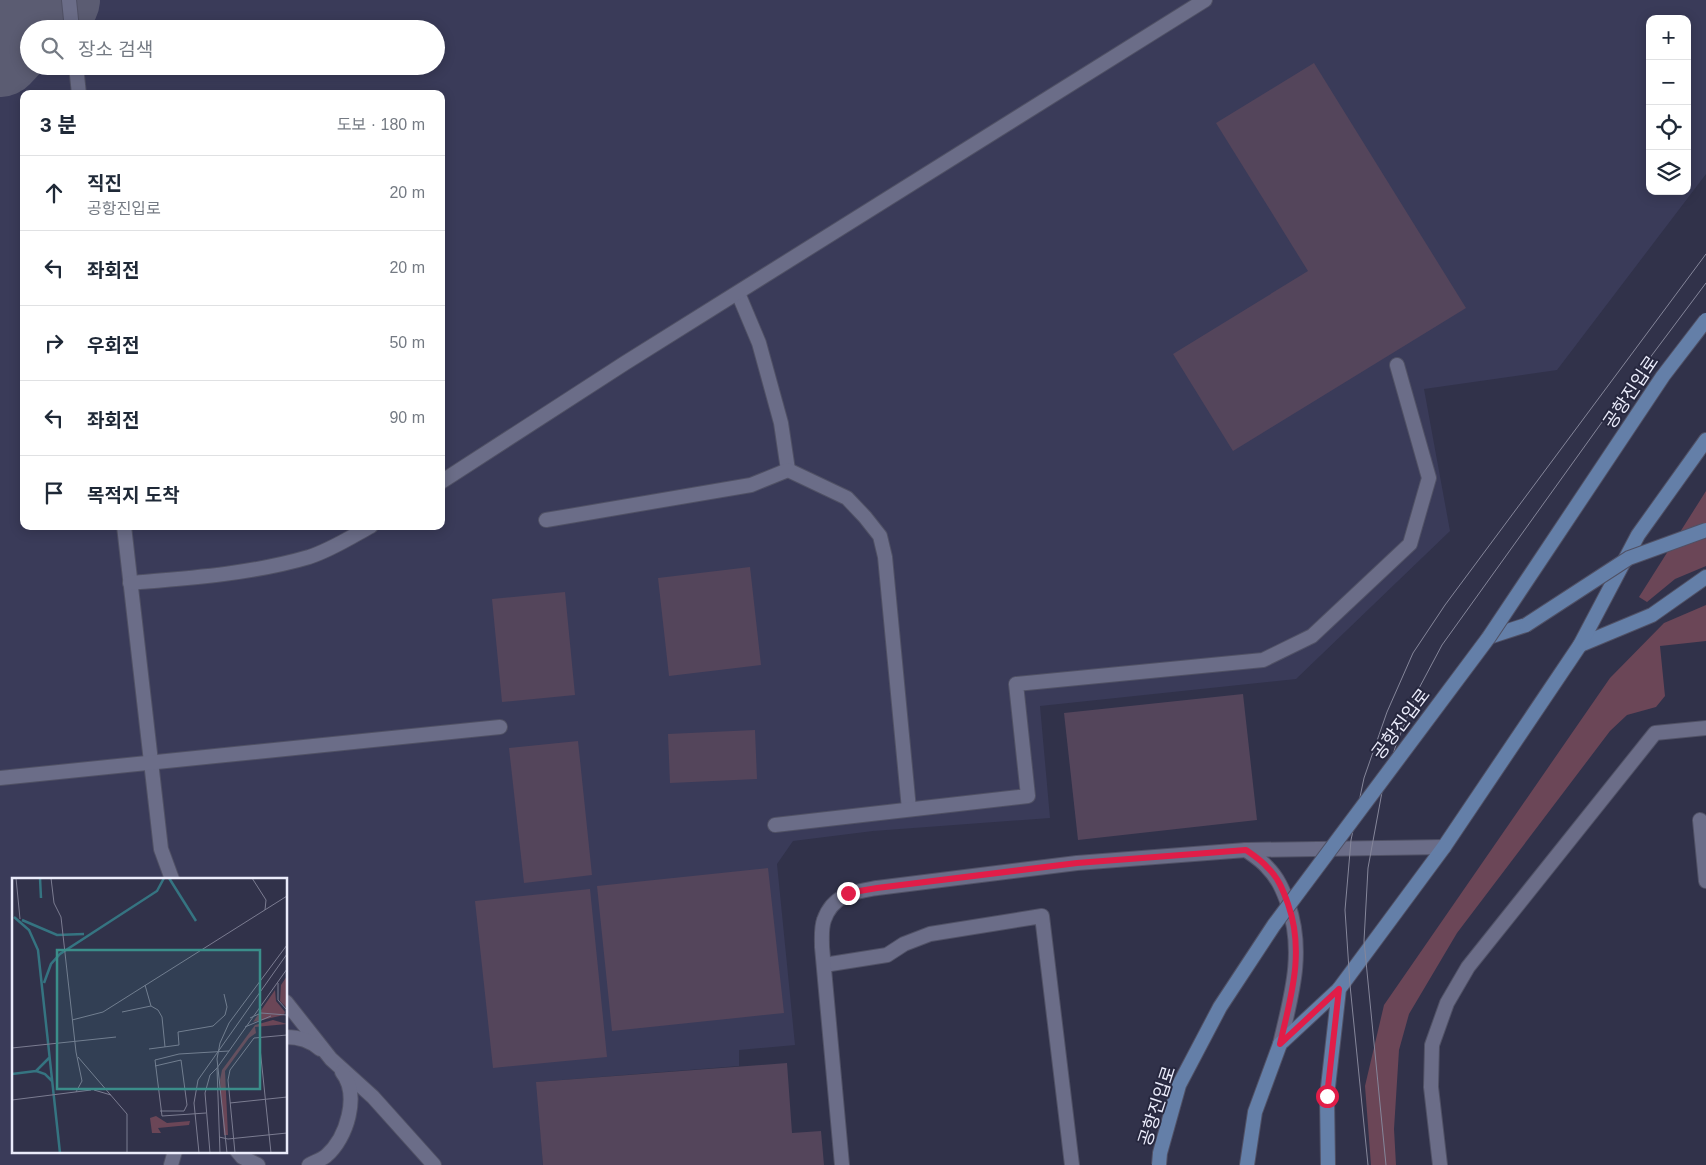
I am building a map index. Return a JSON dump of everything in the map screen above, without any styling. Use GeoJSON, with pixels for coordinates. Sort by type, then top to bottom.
{"type":"FeatureCollection","features":[{"type":"Feature","properties":{"kind":"main road","name":"공항진입로"},"geometry":{"type":"LineString","coordinates":[[1159,1165],[1160,1153],[1180,1085],[1220,1007],[1274,925],[1489,637],[1663,376],[1706,320]]}},
{"type":"Feature","properties":{"kind":"main road"},"geometry":{"type":"LineString","coordinates":[[1247,1165],[1254,1112],[1280,1044],[1339,989],[1444,847],[1580,645],[1638,535],[1706,440]]}},
{"type":"Feature","properties":{"kind":"main road"},"geometry":{"type":"LineString","coordinates":[[1489,637],[1526,625],[1629,558],[1706,530]]}},
{"type":"Feature","properties":{"kind":"main road"},"geometry":{"type":"LineString","coordinates":[[1580,645],[1652,615],[1706,577]]}},
{"type":"Feature","properties":{"kind":"main road"},"geometry":{"type":"LineString","coordinates":[[1328,1165],[1327,1096],[1339,989]]}},
{"type":"Feature","properties":{"kind":"lane"},"geometry":{"type":"LineString","coordinates":[[69,0],[71,20]]}},
{"type":"Feature","properties":{"kind":"lane"},"geometry":{"type":"LineString","coordinates":[[445,479],[625,363],[1205,0]]}},
{"type":"Feature","properties":{"kind":"lane"},"geometry":{"type":"LineString","coordinates":[[77,75],[79,90]]}},
{"type":"Feature","properties":{"kind":"lane"},"geometry":{"type":"LineString","coordinates":[[738,293],[759,343],[781,423],[788,470]]}},
{"type":"Feature","properties":{"kind":"lane"},"geometry":{"type":"LineString","coordinates":[[775,825],[1028,796],[1016,684],[1263,660],[1312,636],[1410,544],[1429,478],[1397,365]]}},
{"type":"Feature","properties":{"kind":"lane"},"geometry":{"type":"LineString","coordinates":[[546,520],[751,485],[788,470],[846,498],[880,536],[885,557],[909,810]]}},
{"type":"Feature","properties":{"kind":"lane"},"geometry":{"type":"LineString","coordinates":[[124,530],[161,849],[172,878]]}},
{"type":"Feature","properties":{"kind":"lane"},"geometry":{"type":"LineString","coordinates":[[130,583],[186,579],[267,567],[310,556],[340,544],[364,530]]}},
{"type":"Feature","properties":{"kind":"lane"},"geometry":{"type":"LineString","coordinates":[[0,778],[500,727]]}},
{"type":"Feature","properties":{"kind":"lane"},"geometry":{"type":"LineString","coordinates":[[1440,1165],[1432,1087],[1432,1045],[1447,1003],[1468,967],[1655,733],[1706,728]]}},
{"type":"Feature","properties":{"kind":"lane"},"geometry":{"type":"LineString","coordinates":[[1700,820],[1706,881]]}},
{"type":"Feature","properties":{"kind":"lane"},"geometry":{"type":"LineString","coordinates":[[842,1165],[822,947],[824,920],[834,902],[848,893],[1077,863],[1246,850],[1444,847]]}},
{"type":"Feature","properties":{"kind":"lane"},"geometry":{"type":"LineString","coordinates":[[1246,850],[1267,866],[1281,885],[1294,921],[1297,953],[1293,986],[1280,1044]]}},
{"type":"Feature","properties":{"kind":"lane"},"geometry":{"type":"LineString","coordinates":[[824,965],[872,959],[887,955],[915,938],[930,934],[1042,916],[1072,1165]]}},
{"type":"Feature","properties":{"kind":"lane"},"geometry":{"type":"LineString","coordinates":[[288,1005],[345,1076],[350,1096],[349,1118],[340,1139],[326,1156],[309,1165]]}},
{"type":"Feature","properties":{"kind":"lane"},"geometry":{"type":"LineString","coordinates":[[288,1037],[295,1037],[315,1044],[373,1097],[434,1165]]}},
{"type":"Feature","properties":{"kind":"lane"},"geometry":{"type":"LineString","coordinates":[[172,1165],[175,1152]]}},
{"type":"Feature","properties":{"kind":"lane"},"geometry":{"type":"LineString","coordinates":[[238,1152],[242,1157],[258,1165]]}},
{"type":"Feature","properties":{"kind":"shaded area"},"geometry":{"type":"Polygon","coordinates":[[[0,0],[1706,0],[1706,174],[1691,194],[1691,15],[1646,15],[1646,195],[1690,195],[1557,370],[1424,389],[1450,531],[1296,679],[1040,706],[1050,818],[873,831],[793,841],[777,864],[795,1045],[739,1050],[739,1066],[537,1082],[543,1165],[0,1165],[0,0]]]}},
{"type":"Feature","properties":{"kind":"shaded area"},"geometry":{"type":"Polygon","coordinates":[[[1706,491],[1706,566],[1675,579],[1647,602],[1639,597],[1706,491]]]}},
{"type":"Feature","properties":{"kind":"shaded area"},"geometry":{"type":"Polygon","coordinates":[[[1706,605],[1706,641],[1660,646],[1665,696],[1656,707],[1627,715],[1610,731],[1457,933],[1409,1014],[1399,1050],[1394,1129],[1396,1165],[1371,1165],[1365,1086],[1384,1005],[1610,678],[1664,623],[1706,605]]]}},
{"type":"Feature","properties":{"kind":"building"},"geometry":{"type":"Polygon","coordinates":[[[1314,63],[1466,308],[1233,451],[1173,354],[1308,271],[1216,123],[1314,63]]]}},
{"type":"Feature","properties":{"kind":"building"},"geometry":{"type":"Polygon","coordinates":[[[750,567],[761,665],[669,676],[658,578],[750,567]]]}},
{"type":"Feature","properties":{"kind":"building"},"geometry":{"type":"Polygon","coordinates":[[[565,592],[575,695],[502,702],[492,599],[565,592]]]}},
{"type":"Feature","properties":{"kind":"building"},"geometry":{"type":"Polygon","coordinates":[[[1243,694],[1257,820],[1078,840],[1064,713],[1243,694]]]}},
{"type":"Feature","properties":{"kind":"building"},"geometry":{"type":"Polygon","coordinates":[[[755,730],[757,779],[670,783],[668,734],[755,730]]]}},
{"type":"Feature","properties":{"kind":"building"},"geometry":{"type":"Polygon","coordinates":[[[578,741],[592,875],[524,883],[509,748],[578,741]]]}},
{"type":"Feature","properties":{"kind":"building"},"geometry":{"type":"Polygon","coordinates":[[[768,868],[784,1013],[612,1031],[597,886],[768,868]]]}},
{"type":"Feature","properties":{"kind":"building"},"geometry":{"type":"Polygon","coordinates":[[[590,889],[607,1057],[493,1068],[475,901],[590,889]]]}},
{"type":"Feature","properties":{"kind":"building"},"geometry":{"type":"Polygon","coordinates":[[[787,1063],[792,1133],[821,1131],[824,1165],[543,1165],[536,1082],[787,1063]]]}},
{"type":"Feature","properties":{"kind":"taxiway"},"geometry":{"type":"LineString","coordinates":[[35,20],[59,0]]}},
{"type":"Feature","properties":{"kind":"taxiway"},"geometry":{"type":"LineString","coordinates":[[0,56],[20,34]]}},
{"type":"Feature","properties":{"kind":"tram line"},"geometry":{"type":"LineString","coordinates":[[1368,1165],[1350,985],[1345,910],[1351,840],[1364,778],[1387,712],[1413,653],[1445,605],[1706,254]]}},
{"type":"Feature","properties":{"kind":"tram line"},"geometry":{"type":"LineString","coordinates":[[1386,1165],[1364,941],[1368,868],[1382,792],[1395,748],[1417,692],[1442,645],[1610,411],[1706,283]]}},
{"type":"Feature","properties":{"kind":"route"},"geometry":{"type":"LineString","coordinates":[[848,893],[1077,863],[1246,850],[1267,866],[1281,885],[1294,921],[1297,953],[1293,986],[1280,1044],[1339,989],[1327,1096]]}}]}
